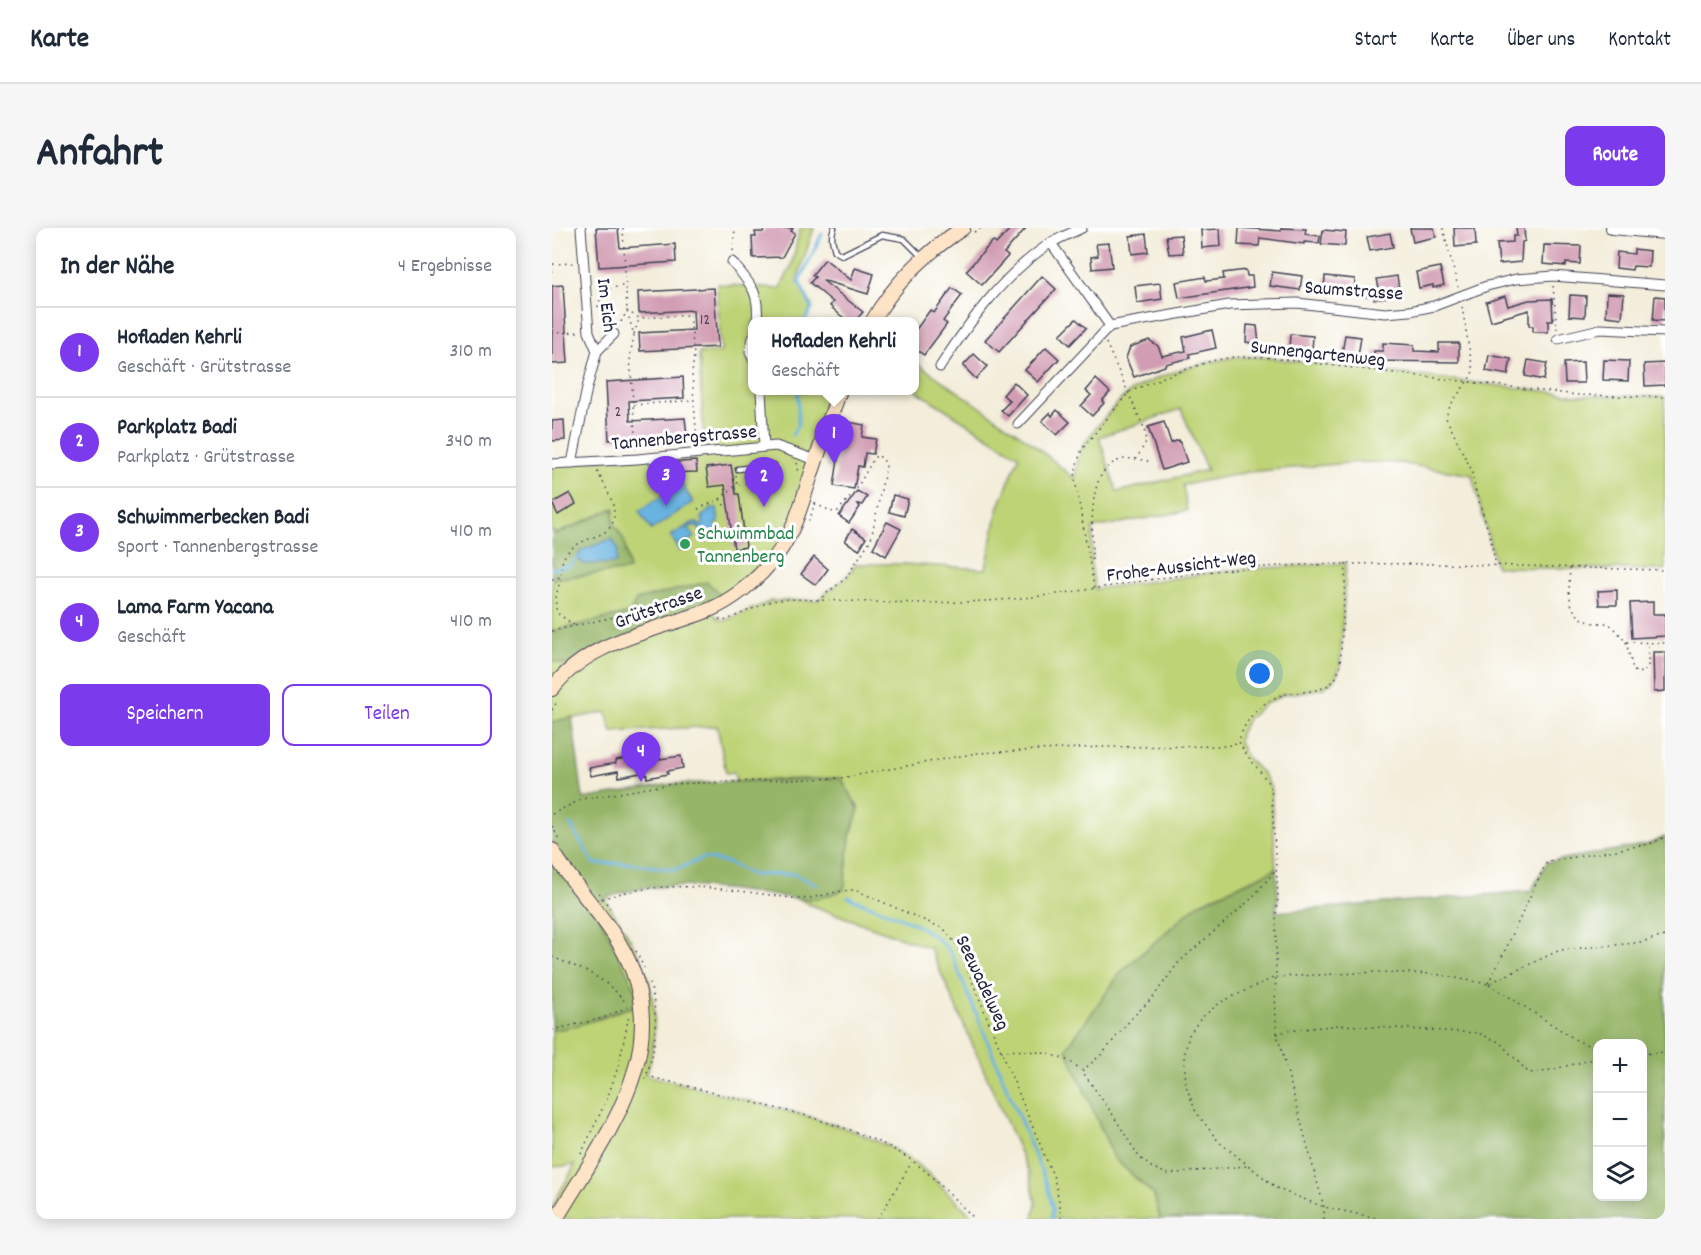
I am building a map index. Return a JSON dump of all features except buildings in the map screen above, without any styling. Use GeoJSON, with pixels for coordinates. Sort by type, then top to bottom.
{"type":"FeatureCollection","features":[{"type":"Feature","properties":{"kind":"main road"},"geometry":{"type":"LineString","coordinates":[[875,317],[897,286],[924,258],[968,230]]}},
{"type":"Feature","properties":{"kind":"main road","name":"Grütstrasse"},"geometry":{"type":"LineString","coordinates":[[555,694],[573,667],[607,646],[633,635],[710,610],[757,578],[774,560],[790,536],[838,395]]}},
{"type":"Feature","properties":{"kind":"main road"},"geometry":{"type":"LineString","coordinates":[[556,1219],[625,1101],[636,1072],[644,1028],[643,1005],[633,967],[598,898],[559,862],[557,846]]}},
{"type":"Feature","properties":{"kind":"street","name":"Im Eich"},"geometry":{"type":"LineString","coordinates":[[581,228],[589,332],[597,351]]}},
{"type":"Feature","properties":{"kind":"street"},"geometry":{"type":"LineString","coordinates":[[940,367],[968,323],[1026,262],[1051,243],[1082,228]]}},
{"type":"Feature","properties":{"kind":"street"},"geometry":{"type":"LineString","coordinates":[[1612,228],[1665,234]]}},
{"type":"Feature","properties":{"kind":"street"},"geometry":{"type":"LineString","coordinates":[[1018,424],[1110,326],[1051,243]]}},
{"type":"Feature","properties":{"kind":"street"},"geometry":{"type":"LineString","coordinates":[[732,262],[751,286],[758,301],[757,317]]}},
{"type":"Feature","properties":{"kind":"street","name":"Saumstrasse"},"geometry":{"type":"LineString","coordinates":[[1110,326],[1229,305],[1297,303],[1385,313],[1410,311],[1434,306],[1487,286],[1516,279],[1552,276],[1665,285]]}},
{"type":"Feature","properties":{"kind":"street"},"geometry":{"type":"LineString","coordinates":[[1558,339],[1600,329],[1665,332]]}},
{"type":"Feature","properties":{"kind":"street","name":"Im Eich"},"geometry":{"type":"LineString","coordinates":[[572,463],[597,351],[614,334]]}},
{"type":"Feature","properties":{"kind":"street"},"geometry":{"type":"LineString","coordinates":[[761,395],[764,447]]}},
{"type":"Feature","properties":{"kind":"street","name":"Tannenbergstrasse"},"geometry":{"type":"LineString","coordinates":[[552,464],[637,459],[776,446],[816,460]]}},
{"type":"Feature","properties":{"kind":"lane"},"geometry":{"type":"LineString","coordinates":[[834,228],[831,235],[833,243],[836,251],[842,255],[882,235],[904,239],[924,258]]}},
{"type":"Feature","properties":{"kind":"lane"},"geometry":{"type":"LineString","coordinates":[[738,469],[774,465]]}},
{"type":"Feature","properties":{"kind":"path"},"geometry":{"type":"LineString","coordinates":[[623,228],[627,311],[634,335]]}},
{"type":"Feature","properties":{"kind":"path"},"geometry":{"type":"LineString","coordinates":[[732,262],[735,228]]}},
{"type":"Feature","properties":{"kind":"path"},"geometry":{"type":"LineString","coordinates":[[968,230],[981,228]]}},
{"type":"Feature","properties":{"kind":"path"},"geometry":{"type":"LineString","coordinates":[[1443,228],[1455,270],[1473,371],[1460,388],[1446,418],[1471,469],[1490,536],[1496,567]]}},
{"type":"Feature","properties":{"kind":"path"},"geometry":{"type":"LineString","coordinates":[[552,273],[553,264],[585,262]]}},
{"type":"Feature","properties":{"kind":"path"},"geometry":{"type":"LineString","coordinates":[[1552,276],[1558,339]]}},
{"type":"Feature","properties":{"kind":"path"},"geometry":{"type":"LineString","coordinates":[[598,310],[598,302],[603,290],[626,285]]}},
{"type":"Feature","properties":{"kind":"path"},"geometry":{"type":"LineString","coordinates":[[627,311],[639,318],[690,315],[698,452]]}},
{"type":"Feature","properties":{"kind":"path"},"geometry":{"type":"LineString","coordinates":[[614,334],[627,311]]}},
{"type":"Feature","properties":{"kind":"path"},"geometry":{"type":"LineString","coordinates":[[637,459],[630,356],[639,318]]}},
{"type":"Feature","properties":{"kind":"path"},"geometry":{"type":"LineString","coordinates":[[552,333],[589,332]]}},
{"type":"Feature","properties":{"kind":"path"},"geometry":{"type":"LineString","coordinates":[[1102,334],[1144,428],[1146,442],[1137,458],[1151,462]]}},
{"type":"Feature","properties":{"kind":"path","name":"Sunnengartenweg"},"geometry":{"type":"LineString","coordinates":[[1094,589],[1076,479],[1076,467],[1082,449],[1129,392],[1211,361],[1235,357],[1262,357],[1577,395],[1665,398]]}},
{"type":"Feature","properties":{"kind":"path"},"geometry":{"type":"LineString","coordinates":[[633,405],[694,400]]}},
{"type":"Feature","properties":{"kind":"path"},"geometry":{"type":"LineString","coordinates":[[815,504],[833,512],[838,511],[856,490],[874,458],[877,455],[883,459],[886,466],[871,539],[846,578],[817,600]]}},
{"type":"Feature","properties":{"kind":"path","name":"Sunnengartenweg"},"geometry":{"type":"LineString","coordinates":[[1091,564],[1094,496],[1099,479],[1103,470],[1117,461],[1137,458]]}},
{"type":"Feature","properties":{"kind":"path"},"geometry":{"type":"LineString","coordinates":[[575,626],[557,613],[554,603],[562,562],[566,554],[578,543],[602,534],[613,523],[614,508],[611,496],[592,462]]}},
{"type":"Feature","properties":{"kind":"path"},"geometry":{"type":"LineString","coordinates":[[698,510],[720,499],[737,485]]}},
{"type":"Feature","properties":{"kind":"path"},"geometry":{"type":"LineString","coordinates":[[808,523],[818,494]]}},
{"type":"Feature","properties":{"kind":"path"},"geometry":{"type":"LineString","coordinates":[[720,499],[726,508]]}},
{"type":"Feature","properties":{"kind":"path"},"geometry":{"type":"LineString","coordinates":[[1324,1219],[1324,1207],[1277,1034],[1274,1013],[1275,912],[1278,897],[1271,788],[1264,774],[1247,758],[1239,742],[1246,721],[1262,706],[1282,695],[1324,688],[1335,679],[1340,667],[1346,563]]}},
{"type":"Feature","properties":{"kind":"path","name":"Frohe-Aussicht-Weg"},"geometry":{"type":"LineString","coordinates":[[710,610],[724,621],[771,601],[985,602],[1233,570],[1346,563],[1665,570]]}},
{"type":"Feature","properties":{"kind":"path"},"geometry":{"type":"LineString","coordinates":[[1570,568],[1569,597],[1572,608],[1578,615],[1590,622],[1609,624],[1626,642],[1633,669],[1636,672],[1643,672],[1648,667],[1648,643]]}},
{"type":"Feature","properties":{"kind":"path"},"geometry":{"type":"LineString","coordinates":[[552,579],[560,577]]}},
{"type":"Feature","properties":{"kind":"path"},"geometry":{"type":"LineString","coordinates":[[552,631],[680,602],[700,603],[710,610]]}},
{"type":"Feature","properties":{"kind":"path"},"geometry":{"type":"LineString","coordinates":[[1626,642],[1665,643]]}},
{"type":"Feature","properties":{"kind":"path"},"geometry":{"type":"LineString","coordinates":[[552,710],[555,694]]}},
{"type":"Feature","properties":{"kind":"path"},"geometry":{"type":"LineString","coordinates":[[552,814],[582,799],[672,784],[841,778],[977,753],[1102,747],[1227,746],[1239,742]]}},
{"type":"Feature","properties":{"kind":"path"},"geometry":{"type":"LineString","coordinates":[[552,826],[557,846]]}},
{"type":"Feature","properties":{"kind":"path"},"geometry":{"type":"LineString","coordinates":[[1488,984],[1505,953],[1547,862],[1649,844],[1665,837]]}},
{"type":"Feature","properties":{"kind":"path"},"geometry":{"type":"LineString","coordinates":[[1082,1071],[1103,1053],[1153,997],[1179,962],[1250,900],[1276,869]]}},
{"type":"Feature","properties":{"kind":"path","name":"Seewadelweg"},"geometry":{"type":"LineString","coordinates":[[598,898],[640,889],[678,886],[800,899],[855,890],[944,929],[957,945],[1054,1178],[1061,1219]]}},
{"type":"Feature","properties":{"kind":"path"},"geometry":{"type":"LineString","coordinates":[[598,898],[610,908]]}},
{"type":"Feature","properties":{"kind":"path"},"geometry":{"type":"LineString","coordinates":[[1488,984],[1560,950],[1636,943],[1665,936]]}},
{"type":"Feature","properties":{"kind":"path"},"geometry":{"type":"LineString","coordinates":[[634,945],[645,969]]}},
{"type":"Feature","properties":{"kind":"path"},"geometry":{"type":"LineString","coordinates":[[552,957],[601,978],[628,1007],[629,1020],[620,1064],[607,1099],[579,1156]]}},
{"type":"Feature","properties":{"kind":"path"},"geometry":{"type":"LineString","coordinates":[[1381,1219],[1324,1207],[1278,1189],[1219,1142],[1196,1112],[1186,1086],[1184,1056],[1188,1035],[1201,1018],[1221,1002],[1275,977],[1379,972],[1434,974],[1488,984],[1578,1041],[1593,1047]]}},
{"type":"Feature","properties":{"kind":"path"},"geometry":{"type":"LineString","coordinates":[[642,1086],[647,1075],[655,1030],[655,1008],[647,977]]}},
{"type":"Feature","properties":{"kind":"path"},"geometry":{"type":"LineString","coordinates":[[552,1030],[603,1018],[628,1007]]}},
{"type":"Feature","properties":{"kind":"path"},"geometry":{"type":"LineString","coordinates":[[1277,1034],[1339,1025],[1479,1033],[1499,1042],[1529,1073],[1593,1059]]}},
{"type":"Feature","properties":{"kind":"path"},"geometry":{"type":"LineString","coordinates":[[1000,1051],[1040,1052],[1076,1065],[1113,1114],[1139,1157],[1151,1167],[1167,1174],[1247,1166]]}},
{"type":"Feature","properties":{"kind":"path"},"geometry":{"type":"LineString","coordinates":[[1647,1054],[1665,1052]]}},
{"type":"Feature","properties":{"kind":"path"},"geometry":{"type":"LineString","coordinates":[[647,1075],[807,1116],[851,1130],[890,1147],[930,1175],[975,1219]]}},
{"type":"Feature","properties":{"kind":"path"},"geometry":{"type":"LineString","coordinates":[[878,1219],[913,1161]]}},
{"type":"Feature","properties":{"kind":"green space"},"geometry":{"type":"Polygon","coordinates":[[[800,228],[814,228],[797,280],[812,305],[807,317],[748,317],[748,395],[828,395],[808,456],[816,460],[790,536],[735,595],[631,613],[552,631],[552,579],[560,577],[624,540],[613,523],[556,534],[552,530],[552,464],[698,452],[704,442],[699,353],[721,352],[717,284],[780,289],[792,264],[800,228]]]}},
{"type":"Feature","properties":{"kind":"green space"},"geometry":{"type":"Polygon","coordinates":[[[1235,357],[1262,357],[1577,395],[1665,397],[1665,570],[1496,567],[1472,475],[1400,463],[1359,462],[1248,472],[1183,485],[1187,511],[1093,528],[1091,564],[1095,589],[1233,570],[1346,563],[1340,667],[1335,679],[1324,688],[1282,695],[1262,706],[1246,721],[1240,734],[1239,742],[1247,758],[1264,775],[1271,788],[1276,869],[1198,904],[1121,972],[1114,1158],[1154,1195],[1160,1219],[1033,1219],[1036,1203],[1029,1173],[930,948],[808,904],[800,899],[816,899],[844,890],[850,836],[859,809],[841,778],[736,781],[734,772],[726,773],[717,726],[612,732],[606,712],[552,722],[552,661],[710,610],[724,621],[771,601],[817,600],[846,578],[856,564],[986,569],[998,509],[1019,456],[919,393],[919,365],[1028,440],[1075,479],[1082,448],[1104,418],[1125,396],[1141,386],[1195,366],[1235,357]],[[1181,409],[1099,437],[1117,492],[1207,470],[1181,409]]]}},
{"type":"Feature","properties":{"kind":"green space"},"geometry":{"type":"Polygon","coordinates":[[[614,508],[613,523],[624,540],[629,570],[552,579],[552,530],[556,534],[614,508]]]}},
{"type":"Feature","properties":{"kind":"green space"},"geometry":{"type":"Polygon","coordinates":[[[707,582],[717,591],[722,602],[573,667],[552,661],[552,631],[630,613],[636,600],[707,582]]]}},
{"type":"Feature","properties":{"kind":"green space"},"geometry":{"type":"Polygon","coordinates":[[[572,717],[583,799],[672,784],[841,778],[859,809],[850,836],[844,890],[816,899],[800,899],[695,886],[668,886],[617,894],[593,904],[643,1005],[620,1010],[575,1026],[552,1030],[552,722],[572,717]]]}},
{"type":"Feature","properties":{"kind":"green space"},"geometry":{"type":"Polygon","coordinates":[[[1665,837],[1665,1219],[1160,1219],[1154,1195],[1114,1158],[1066,1049],[1121,972],[1198,904],[1276,869],[1278,897],[1276,912],[1531,891],[1547,862],[1649,844],[1665,837]]]}},
{"type":"Feature","properties":{"kind":"green space"},"geometry":{"type":"Polygon","coordinates":[[[604,898],[632,942],[649,981],[654,1023],[647,1075],[807,1116],[851,1130],[890,1147],[930,1175],[975,1219],[552,1219],[552,1207],[575,1165],[552,1167],[552,1030],[603,1018],[629,1007],[592,904],[604,898]]]}},
{"type":"Feature","properties":{"kind":"water"},"geometry":{"type":"Polygon","coordinates":[[[681,483],[693,502],[651,530],[639,511],[681,483]]]}},
{"type":"Feature","properties":{"kind":"water"},"geometry":{"type":"Polygon","coordinates":[[[713,508],[717,508],[719,523],[715,524],[717,535],[707,541],[698,527],[692,526],[688,528],[694,537],[684,544],[684,548],[680,551],[671,536],[692,523],[696,522],[701,526],[702,516],[713,508]]]}},
{"type":"Feature","properties":{"kind":"water"},"geometry":{"type":"Polygon","coordinates":[[[612,539],[618,549],[616,563],[584,564],[577,558],[582,550],[612,539]]]}},
{"type":"Feature","properties":{"kind":"waterway"},"geometry":{"type":"LineString","coordinates":[[807,317],[812,309],[799,282],[822,234]]}},
{"type":"Feature","properties":{"kind":"waterway"},"geometry":{"type":"LineString","coordinates":[[792,435],[798,425],[798,395]]}},
{"type":"Feature","properties":{"kind":"waterway"},"geometry":{"type":"LineString","coordinates":[[552,569],[569,566],[579,557]]}},
{"type":"Feature","properties":{"kind":"waterway"},"geometry":{"type":"LineString","coordinates":[[570,824],[594,864],[629,863],[675,870],[704,858],[729,863],[752,875],[793,874],[817,885]]}},
{"type":"Feature","properties":{"kind":"waterway"},"geometry":{"type":"LineString","coordinates":[[848,897],[918,926],[930,933],[951,953],[1047,1185],[1053,1209],[1051,1219]]}},
{"type":"Feature","properties":{"kind":"place","name":"Hofladen Kehrli"},"geometry":{"type":"Point","coordinates":[834,464]}},
{"type":"Feature","properties":{"kind":"place","name":"Schwimmerbecken Badi"},"geometry":{"type":"Point","coordinates":[666,506]}},
{"type":"Feature","properties":{"kind":"place","name":"Parkplatz Badi"},"geometry":{"type":"Point","coordinates":[764,507]}},
{"type":"Feature","properties":{"kind":"place","name":"Schwimmbad Tannenberg"},"geometry":{"type":"Point","coordinates":[685,544]}},
{"type":"Feature","properties":{"kind":"place","name":"Lama Farm Yacana"},"geometry":{"type":"Point","coordinates":[641,782]}}]}
